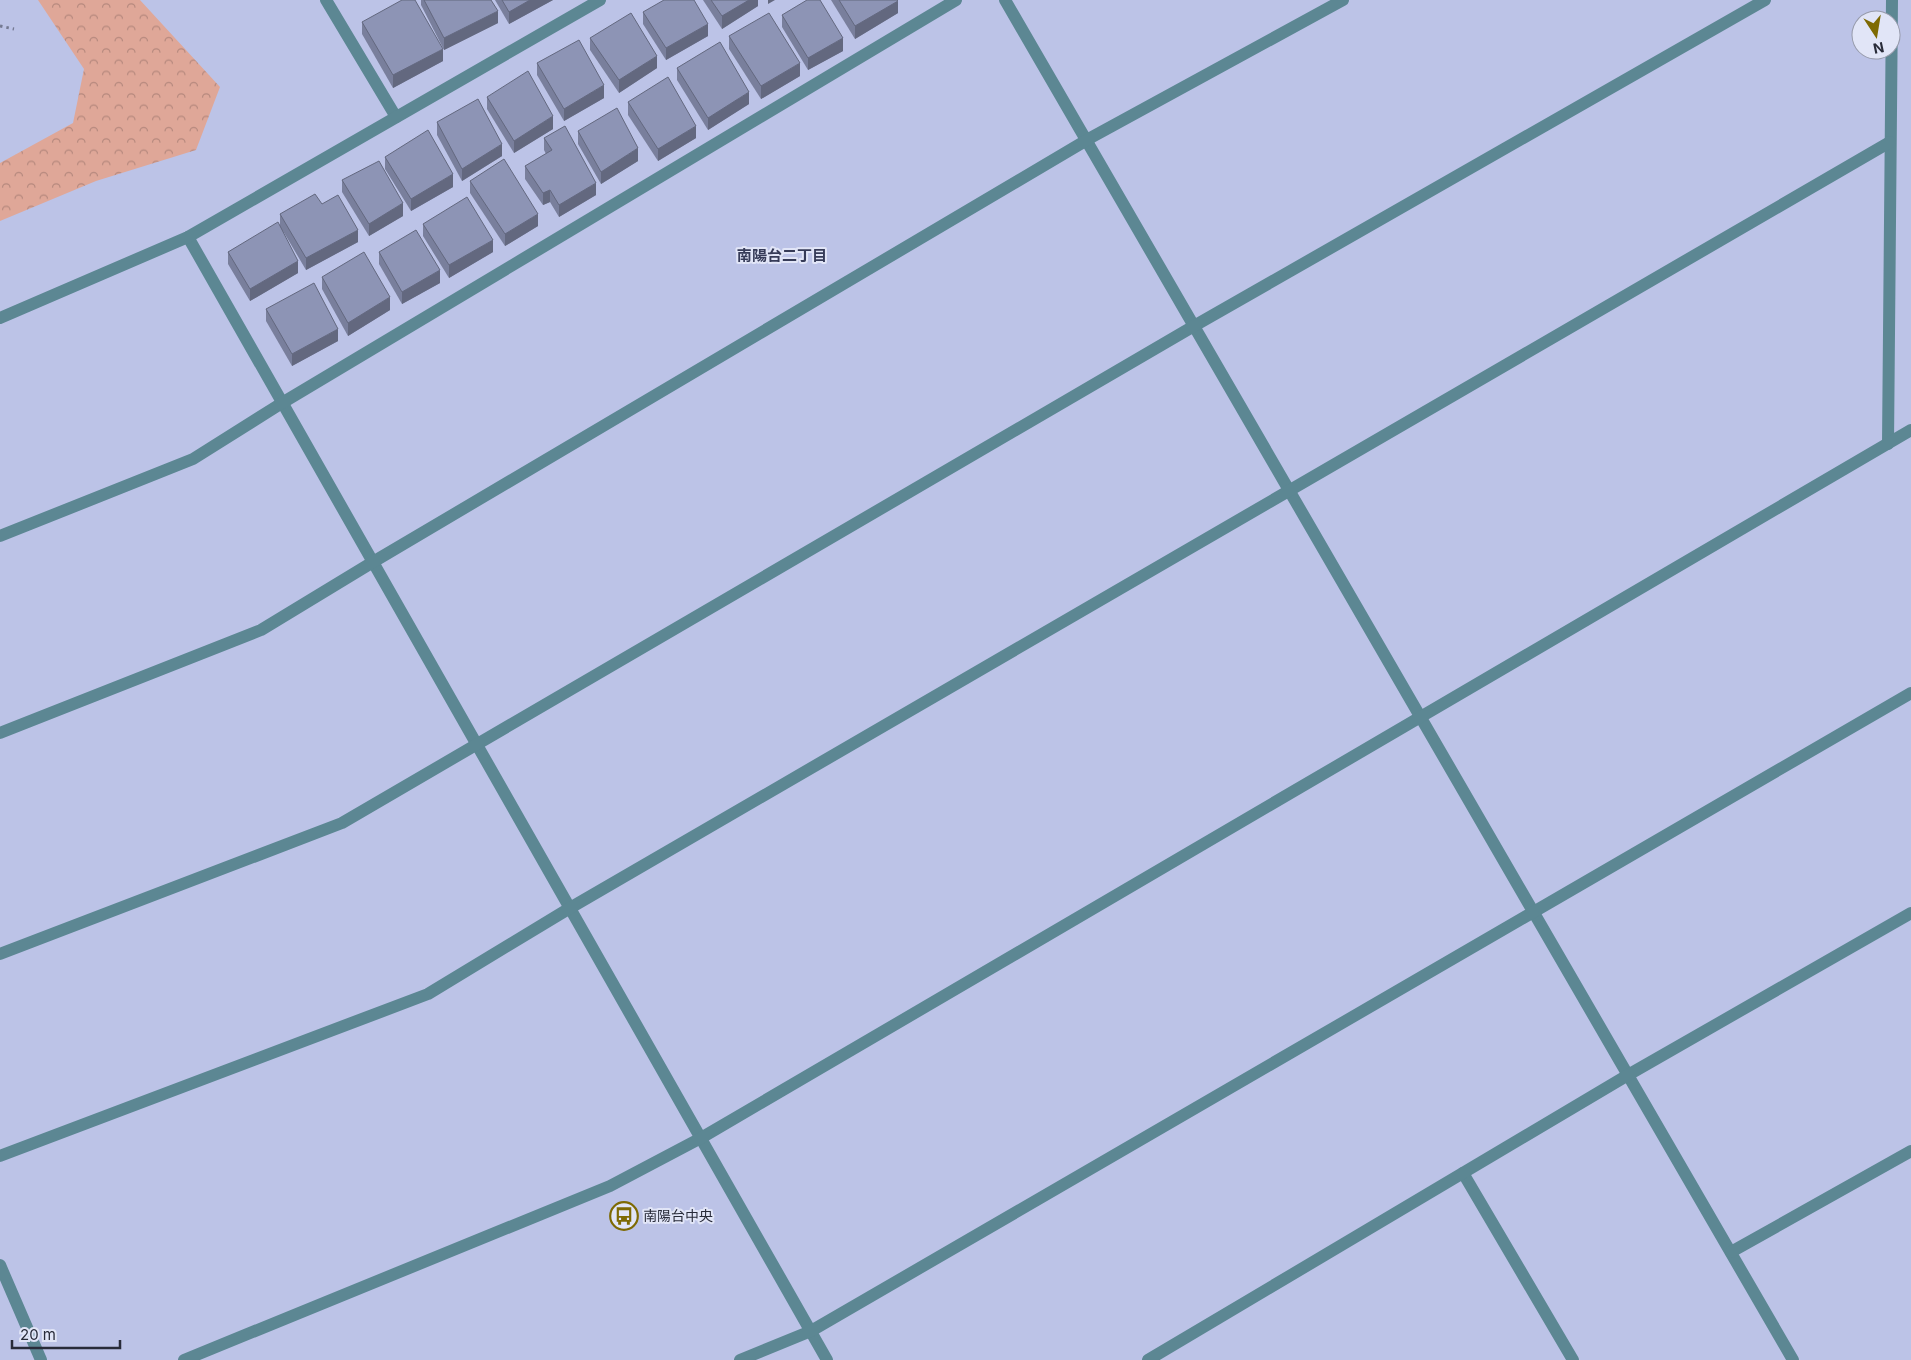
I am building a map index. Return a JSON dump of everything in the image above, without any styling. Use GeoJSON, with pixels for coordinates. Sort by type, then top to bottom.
{"type":"FeatureCollection","features":[{"type":"Feature","properties":{"kind":"street"},"geometry":{"type":"LineString","coordinates":[[326,0],[396,117]]}},
{"type":"Feature","properties":{"kind":"street"},"geometry":{"type":"LineString","coordinates":[[0,318],[188,238],[600,0]]}},
{"type":"Feature","properties":{"kind":"street"},"geometry":{"type":"LineString","coordinates":[[0,536],[194,459],[282,403],[956,0]]}},
{"type":"Feature","properties":{"kind":"street"},"geometry":{"type":"LineString","coordinates":[[1005,0],[1793,1360]]}},
{"type":"Feature","properties":{"kind":"street"},"geometry":{"type":"LineString","coordinates":[[0,733],[261,630],[1087,141],[1343,0]]}},
{"type":"Feature","properties":{"kind":"street"},"geometry":{"type":"LineString","coordinates":[[0,954],[342,823],[1194,326],[1766,0]]}},
{"type":"Feature","properties":{"kind":"street"},"geometry":{"type":"LineString","coordinates":[[1888,444],[1892,0]]}},
{"type":"Feature","properties":{"kind":"street"},"geometry":{"type":"LineString","coordinates":[[0,1156],[428,994],[570,908],[1890,142]]}},
{"type":"Feature","properties":{"kind":"street"},"geometry":{"type":"LineString","coordinates":[[188,238],[827,1360]]}},
{"type":"Feature","properties":{"kind":"street"},"geometry":{"type":"LineString","coordinates":[[184,1360],[610,1186],[701,1138],[1911,430]]}},
{"type":"Feature","properties":{"kind":"street"},"geometry":{"type":"LineString","coordinates":[[740,1360],[811,1331],[1911,693]]}},
{"type":"Feature","properties":{"kind":"street"},"geometry":{"type":"LineString","coordinates":[[1148,1360],[1628,1075],[1911,913]]}},
{"type":"Feature","properties":{"kind":"street"},"geometry":{"type":"LineString","coordinates":[[1731,1252],[1911,1151]]}},
{"type":"Feature","properties":{"kind":"street"},"geometry":{"type":"LineString","coordinates":[[1463,1173],[1573,1360]]}},
{"type":"Feature","properties":{"kind":"street"},"geometry":{"type":"LineString","coordinates":[[0,1265],[41,1360]]}},
{"type":"Feature","properties":{"kind":"path"},"geometry":{"type":"LineString","coordinates":[[0,26],[14,29]]}},
{"type":"Feature","properties":{"kind":"green space"},"geometry":{"type":"Polygon","coordinates":[[[38,0],[140,0],[220,87],[196,150],[96,181],[0,221],[0,163],[73,123],[84,69],[38,0]]]}},
{"type":"Feature","properties":{"kind":"building"},"geometry":{"type":"Polygon","coordinates":[[[402,0],[415,0],[443,49],[393,75],[362,22],[402,0]]]}},
{"type":"Feature","properties":{"kind":"building"},"geometry":{"type":"Polygon","coordinates":[[[424,0],[491,0],[498,11],[444,38],[424,0]]]}},
{"type":"Feature","properties":{"kind":"building"},"geometry":{"type":"Polygon","coordinates":[[[502,0],[530,0],[509,12],[502,0]]]}},
{"type":"Feature","properties":{"kind":"building"},"geometry":{"type":"Polygon","coordinates":[[[664,0],[694,0],[708,24],[666,48],[643,12],[664,0]]]}},
{"type":"Feature","properties":{"kind":"building"},"geometry":{"type":"Polygon","coordinates":[[[711,0],[749,0],[722,16],[711,0]]]}},
{"type":"Feature","properties":{"kind":"building"},"geometry":{"type":"Polygon","coordinates":[[[807,0],[820,0],[843,38],[808,58],[782,15],[807,0]]]}},
{"type":"Feature","properties":{"kind":"building"},"geometry":{"type":"Polygon","coordinates":[[[839,0],[897,0],[898,1],[855,26],[839,0]]]}},
{"type":"Feature","properties":{"kind":"building"},"geometry":{"type":"Polygon","coordinates":[[[631,13],[657,56],[619,80],[590,38],[631,13]]]}},
{"type":"Feature","properties":{"kind":"building"},"geometry":{"type":"Polygon","coordinates":[[[769,13],[800,63],[761,86],[729,36],[769,13]]]}},
{"type":"Feature","properties":{"kind":"building"},"geometry":{"type":"Polygon","coordinates":[[[579,40],[604,85],[564,109],[537,63],[579,40]]]}},
{"type":"Feature","properties":{"kind":"building"},"geometry":{"type":"Polygon","coordinates":[[[720,42],[749,92],[708,118],[677,68],[720,42]]]}},
{"type":"Feature","properties":{"kind":"building"},"geometry":{"type":"Polygon","coordinates":[[[528,71],[553,116],[514,141],[487,97],[528,71]]]}},
{"type":"Feature","properties":{"kind":"building"},"geometry":{"type":"Polygon","coordinates":[[[668,77],[696,126],[658,149],[628,102],[668,77]]]}},
{"type":"Feature","properties":{"kind":"building"},"geometry":{"type":"Polygon","coordinates":[[[478,99],[502,144],[462,169],[437,122],[478,99]]]}},
{"type":"Feature","properties":{"kind":"building"},"geometry":{"type":"Polygon","coordinates":[[[617,108],[638,148],[601,172],[578,131],[617,108]]]}},
{"type":"Feature","properties":{"kind":"building"},"geometry":{"type":"Polygon","coordinates":[[[565,126],[596,183],[559,205],[550,190],[543,193],[525,166],[552,150],[544,138],[565,126]]]}},
{"type":"Feature","properties":{"kind":"building"},"geometry":{"type":"Polygon","coordinates":[[[428,130],[453,174],[411,199],[385,157],[428,130]]]}},
{"type":"Feature","properties":{"kind":"building"},"geometry":{"type":"Polygon","coordinates":[[[504,159],[538,214],[505,234],[470,181],[504,159]]]}},
{"type":"Feature","properties":{"kind":"building"},"geometry":{"type":"Polygon","coordinates":[[[379,161],[403,203],[369,224],[342,180],[379,161]]]}},
{"type":"Feature","properties":{"kind":"building"},"geometry":{"type":"Polygon","coordinates":[[[315,194],[322,204],[338,195],[358,230],[306,258],[280,214],[315,194]]]}},
{"type":"Feature","properties":{"kind":"building"},"geometry":{"type":"Polygon","coordinates":[[[467,197],[493,240],[449,265],[423,224],[467,197]]]}},
{"type":"Feature","properties":{"kind":"building"},"geometry":{"type":"Polygon","coordinates":[[[278,222],[298,261],[250,289],[228,252],[278,222]]]}},
{"type":"Feature","properties":{"kind":"building"},"geometry":{"type":"Polygon","coordinates":[[[416,230],[440,270],[402,292],[379,252],[416,230]]]}},
{"type":"Feature","properties":{"kind":"building"},"geometry":{"type":"Polygon","coordinates":[[[364,252],[390,297],[348,323],[322,277],[364,252]]]}},
{"type":"Feature","properties":{"kind":"building"},"geometry":{"type":"Polygon","coordinates":[[[314,283],[338,329],[292,354],[266,309],[314,283]]]}},
{"type":"Feature","properties":{"kind":"place","name":"南陽台中央"},"geometry":{"type":"Point","coordinates":[624,1216]}},
{"type":"Feature","properties":{"kind":"district","name":"南陽台二丁目"},"geometry":{"type":"Point","coordinates":[782,256]}}]}
